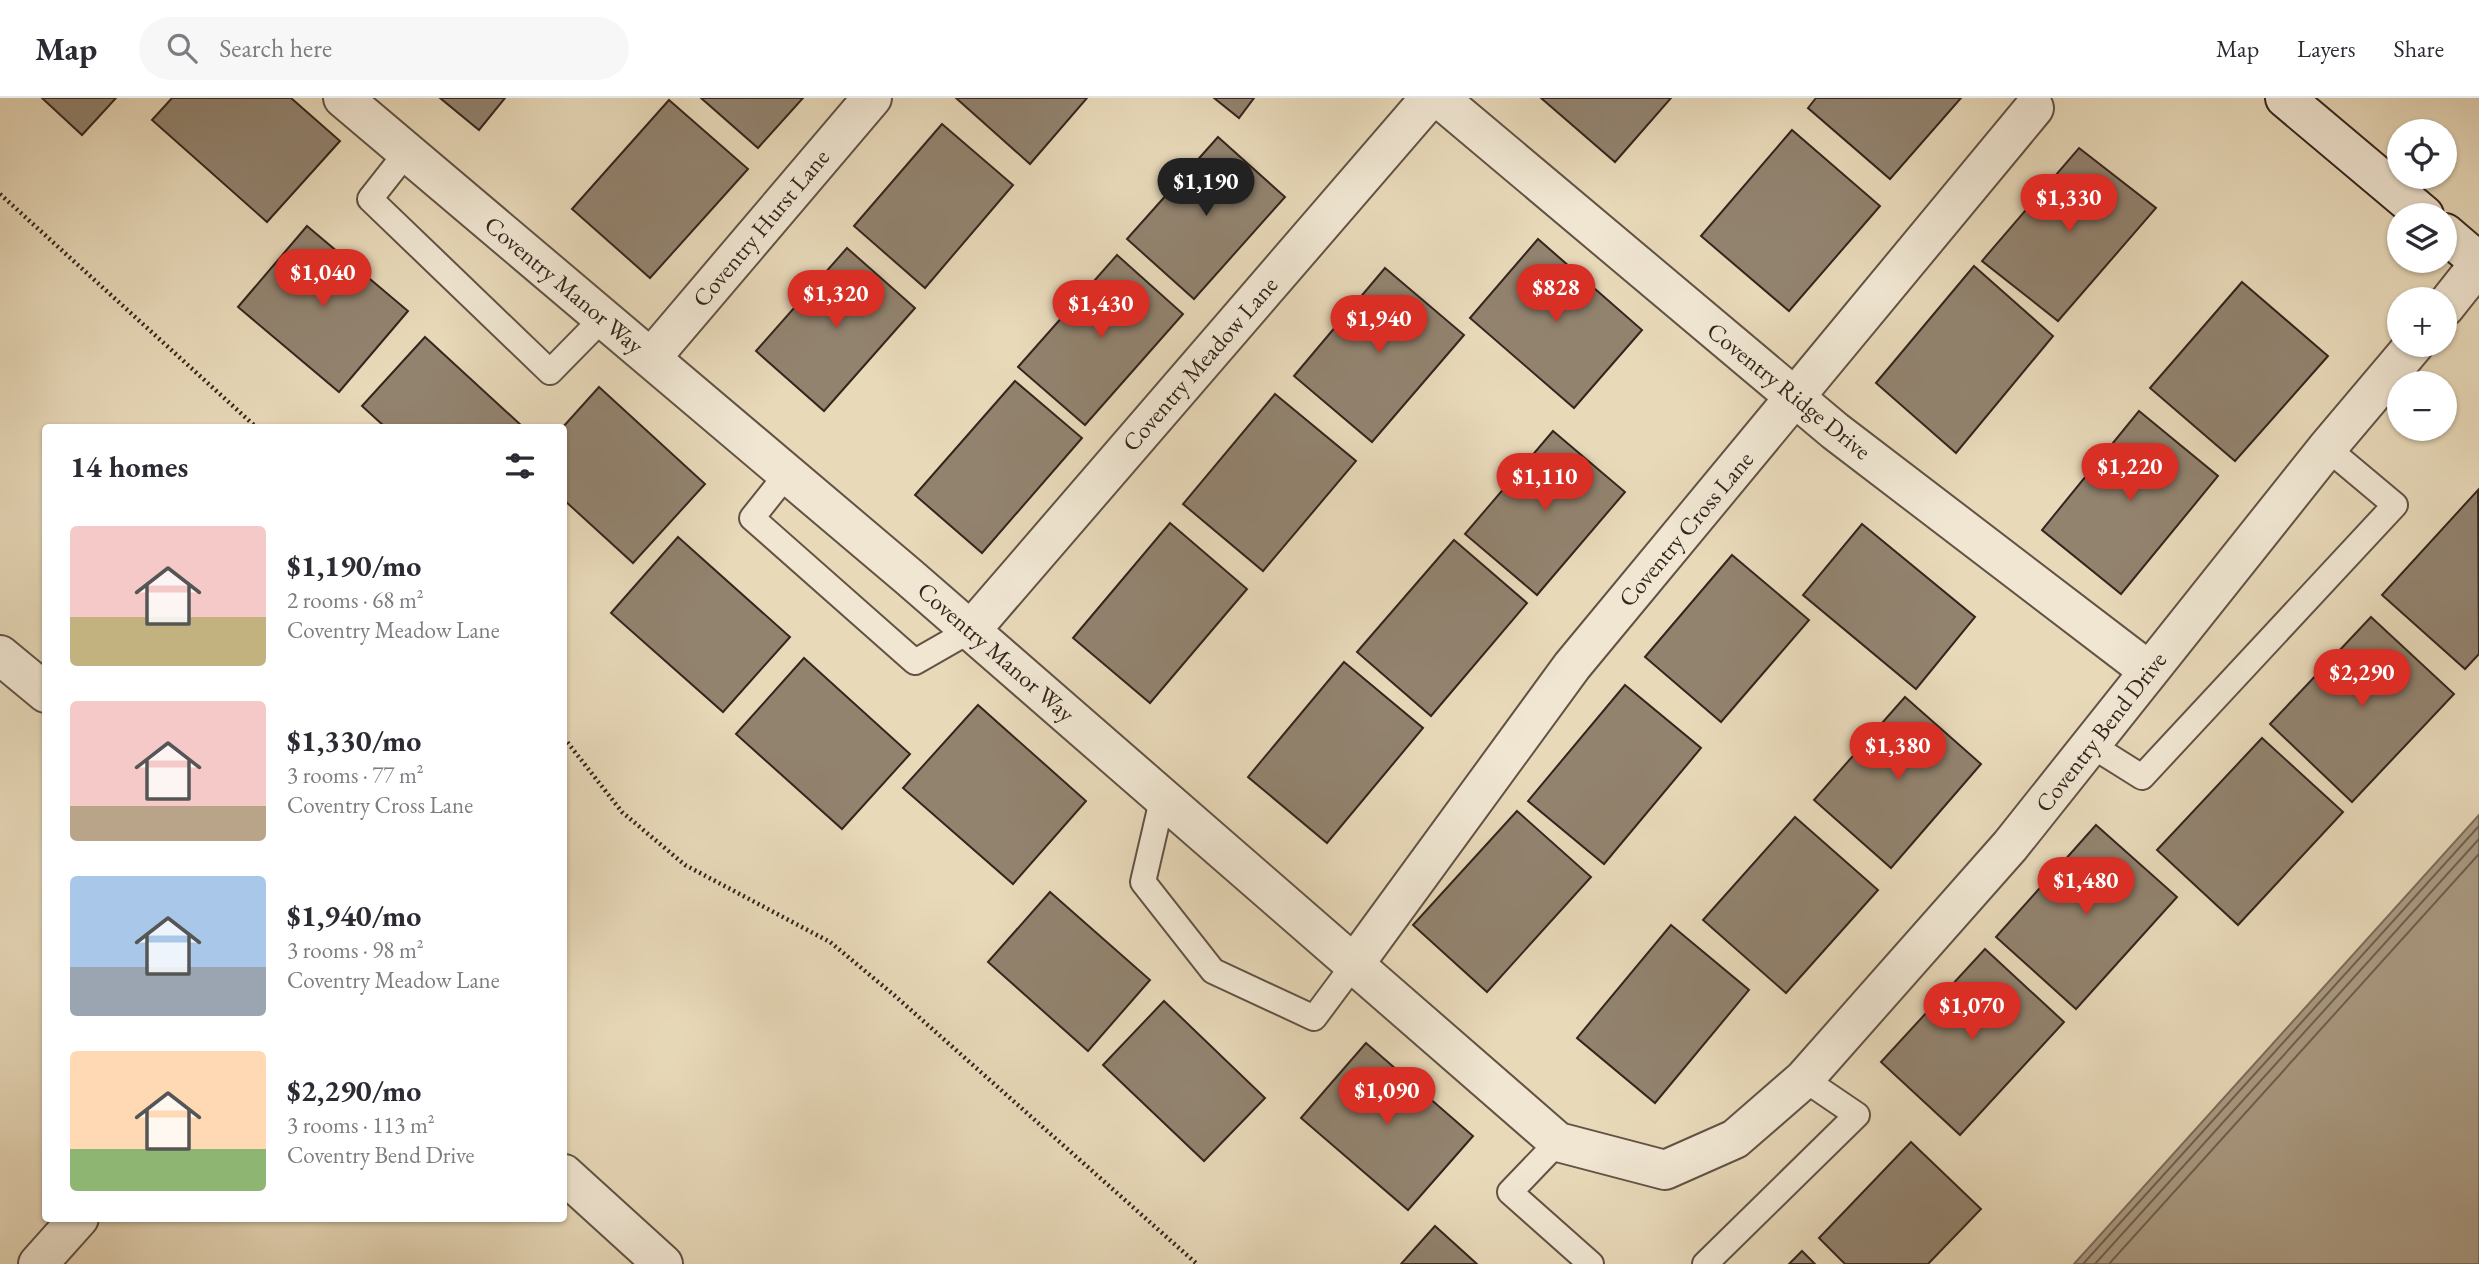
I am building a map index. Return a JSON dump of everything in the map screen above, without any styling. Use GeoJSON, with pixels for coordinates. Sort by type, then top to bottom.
{"type":"FeatureCollection","features":[{"type":"Feature","properties":{"kind":"street","name":"Coventry Manor Way"},"geometry":{"type":"LineString","coordinates":[[343,98],[971,629],[1558,1142],[1665,1170]]}},
{"type":"Feature","properties":{"kind":"street","name":"Coventry Hurst Lane"},"geometry":{"type":"LineString","coordinates":[[651,358],[872,98]]}},
{"type":"Feature","properties":{"kind":"street","name":"Coventry Meadow Lane"},"geometry":{"type":"LineString","coordinates":[[971,629],[1430,98]]}},
{"type":"Feature","properties":{"kind":"street","name":"Coventry Ridge Drive"},"geometry":{"type":"LineString","coordinates":[[1439,98],[1795,397],[2149,671]]}},
{"type":"Feature","properties":{"kind":"street"},"geometry":{"type":"LineString","coordinates":[[2286,98],[2410,203]]}},
{"type":"Feature","properties":{"kind":"street","name":"Coventry Cross Lane"},"geometry":{"type":"LineString","coordinates":[[1355,963],[1572,666],[2034,108]]}},
{"type":"Feature","properties":{"kind":"street"},"geometry":{"type":"LineString","coordinates":[[2457,244],[2479,263],[2457,291]]}},
{"type":"Feature","properties":{"kind":"street","name":"Coventry Bend Drive"},"geometry":{"type":"LineString","coordinates":[[1665,1170],[1735,1139],[1804,1079],[2010,846],[2327,447],[2404,357]]}},
{"type":"Feature","properties":{"kind":"street"},"geometry":{"type":"LineString","coordinates":[[0,655],[42,690]]}},
{"type":"Feature","properties":{"kind":"street"},"geometry":{"type":"LineString","coordinates":[[567,1177],[663,1264]]}},
{"type":"Feature","properties":{"kind":"street"},"geometry":{"type":"LineString","coordinates":[[38,1264],[75,1222]]}},
{"type":"Feature","properties":{"kind":"lane"},"geometry":{"type":"LineString","coordinates":[[407,152],[370,200],[550,372],[603,318]]}},
{"type":"Feature","properties":{"kind":"lane"},"geometry":{"type":"LineString","coordinates":[[2091,745],[2142,777],[2395,505],[2327,447]]}},
{"type":"Feature","properties":{"kind":"lane"},"geometry":{"type":"LineString","coordinates":[[787,474],[752,518],[915,662],[971,629]]}},
{"type":"Feature","properties":{"kind":"lane"},"geometry":{"type":"LineString","coordinates":[[1163,796],[1143,882],[1213,971],[1314,1018],[1355,963]]}},
{"type":"Feature","properties":{"kind":"lane"},"geometry":{"type":"LineString","coordinates":[[1705,1264],[1857,1115],[1804,1079]]}},
{"type":"Feature","properties":{"kind":"lane"},"geometry":{"type":"LineString","coordinates":[[1558,1142],[1510,1192],[1591,1264]]}},
{"type":"Feature","properties":{"kind":"path"},"geometry":{"type":"LineString","coordinates":[[0,194],[253,424]]}},
{"type":"Feature","properties":{"kind":"path"},"geometry":{"type":"LineString","coordinates":[[567,742],[622,813],[664,848],[685,865],[830,942],[894,995],[1197,1264]]}},
{"type":"Feature","properties":{"kind":"water"},"geometry":{"type":"Polygon","coordinates":[[[2479,815],[2479,1264],[2074,1264],[2479,815]]]}},
{"type":"Feature","properties":{"kind":"building"},"geometry":{"type":"Polygon","coordinates":[[[42,98],[116,98],[82,135],[42,98]]]}},
{"type":"Feature","properties":{"kind":"building"},"geometry":{"type":"Polygon","coordinates":[[[172,98],[291,98],[340,141],[267,222],[152,120],[172,98]]]}},
{"type":"Feature","properties":{"kind":"building"},"geometry":{"type":"Polygon","coordinates":[[[440,98],[505,98],[479,130],[440,98]]]}},
{"type":"Feature","properties":{"kind":"building"},"geometry":{"type":"Polygon","coordinates":[[[701,98],[803,98],[758,148],[701,98]]]}},
{"type":"Feature","properties":{"kind":"building"},"geometry":{"type":"Polygon","coordinates":[[[956,98],[1087,98],[1030,164],[956,98]]]}},
{"type":"Feature","properties":{"kind":"building"},"geometry":{"type":"Polygon","coordinates":[[[1214,98],[1254,98],[1239,118],[1214,98]]]}},
{"type":"Feature","properties":{"kind":"building"},"geometry":{"type":"Polygon","coordinates":[[[1541,98],[1671,98],[1615,162],[1541,98]]]}},
{"type":"Feature","properties":{"kind":"building"},"geometry":{"type":"Polygon","coordinates":[[[1816,98],[1961,98],[1890,179],[1808,108],[1816,98]]]}},
{"type":"Feature","properties":{"kind":"building"},"geometry":{"type":"Polygon","coordinates":[[[669,100],[748,169],[650,278],[572,209],[669,100]]]}},
{"type":"Feature","properties":{"kind":"building"},"geometry":{"type":"Polygon","coordinates":[[[942,124],[1013,185],[925,288],[854,226],[942,124]]]}},
{"type":"Feature","properties":{"kind":"building"},"geometry":{"type":"Polygon","coordinates":[[[1792,130],[1880,206],[1789,311],[1701,236],[1792,130]]]}},
{"type":"Feature","properties":{"kind":"building"},"geometry":{"type":"Polygon","coordinates":[[[1218,137],[1285,197],[1194,299],[1127,239],[1218,137]]]}},
{"type":"Feature","properties":{"kind":"building"},"geometry":{"type":"Polygon","coordinates":[[[2079,148],[2156,208],[2058,321],[1982,261],[2079,148]]]}},
{"type":"Feature","properties":{"kind":"building"},"geometry":{"type":"Polygon","coordinates":[[[307,226],[408,311],[339,392],[238,307],[307,226]]]}},
{"type":"Feature","properties":{"kind":"building"},"geometry":{"type":"Polygon","coordinates":[[[1538,239],[1642,330],[1574,408],[1470,318],[1538,239]]]}},
{"type":"Feature","properties":{"kind":"building"},"geometry":{"type":"Polygon","coordinates":[[[847,248],[915,308],[824,411],[756,351],[847,248]]]}},
{"type":"Feature","properties":{"kind":"building"},"geometry":{"type":"Polygon","coordinates":[[[1117,255],[1183,314],[1085,425],[1018,367],[1117,255]]]}},
{"type":"Feature","properties":{"kind":"building"},"geometry":{"type":"Polygon","coordinates":[[[1974,266],[2053,336],[1956,453],[1876,383],[1974,266]]]}},
{"type":"Feature","properties":{"kind":"building"},"geometry":{"type":"Polygon","coordinates":[[[1385,268],[1464,335],[1372,442],[1294,376],[1385,268]]]}},
{"type":"Feature","properties":{"kind":"building"},"geometry":{"type":"Polygon","coordinates":[[[2242,282],[2328,356],[2235,461],[2150,388],[2242,282]]]}},
{"type":"Feature","properties":{"kind":"building"},"geometry":{"type":"Polygon","coordinates":[[[425,337],[520,424],[382,424],[362,406],[425,337]]]}},
{"type":"Feature","properties":{"kind":"building"},"geometry":{"type":"Polygon","coordinates":[[[1015,381],[1082,438],[982,553],[915,495],[1015,381]]]}},
{"type":"Feature","properties":{"kind":"building"},"geometry":{"type":"Polygon","coordinates":[[[599,387],[705,484],[633,563],[567,503],[566,424],[599,387]]]}},
{"type":"Feature","properties":{"kind":"building"},"geometry":{"type":"Polygon","coordinates":[[[1275,394],[1356,461],[1263,571],[1183,504],[1275,394]]]}},
{"type":"Feature","properties":{"kind":"building"},"geometry":{"type":"Polygon","coordinates":[[[2139,411],[2218,476],[2121,594],[2042,530],[2139,411]]]}},
{"type":"Feature","properties":{"kind":"building"},"geometry":{"type":"Polygon","coordinates":[[[1553,431],[1625,492],[1537,595],[1465,534],[1553,431]]]}},
{"type":"Feature","properties":{"kind":"building"},"geometry":{"type":"Polygon","coordinates":[[[2478,490],[2479,654],[2465,669],[2382,595],[2478,490]]]}},
{"type":"Feature","properties":{"kind":"building"},"geometry":{"type":"Polygon","coordinates":[[[1170,523],[1247,589],[1150,703],[1073,638],[1170,523]]]}},
{"type":"Feature","properties":{"kind":"building"},"geometry":{"type":"Polygon","coordinates":[[[1862,524],[1975,617],[1916,689],[1803,595],[1862,524]]]}},
{"type":"Feature","properties":{"kind":"building"},"geometry":{"type":"Polygon","coordinates":[[[678,537],[790,637],[723,712],[611,613],[678,537]]]}},
{"type":"Feature","properties":{"kind":"building"},"geometry":{"type":"Polygon","coordinates":[[[1454,540],[1527,603],[1431,716],[1357,652],[1454,540]]]}},
{"type":"Feature","properties":{"kind":"building"},"geometry":{"type":"Polygon","coordinates":[[[1732,555],[1809,620],[1721,722],[1645,657],[1732,555]]]}},
{"type":"Feature","properties":{"kind":"building"},"geometry":{"type":"Polygon","coordinates":[[[2371,617],[2454,694],[2352,802],[2270,724],[2371,617]]]}},
{"type":"Feature","properties":{"kind":"building"},"geometry":{"type":"Polygon","coordinates":[[[804,658],[910,754],[842,829],[736,734],[804,658]]]}},
{"type":"Feature","properties":{"kind":"building"},"geometry":{"type":"Polygon","coordinates":[[[1344,662],[1423,728],[1327,843],[1248,777],[1344,662]]]}},
{"type":"Feature","properties":{"kind":"building"},"geometry":{"type":"Polygon","coordinates":[[[1625,685],[1701,748],[1604,864],[1528,801],[1625,685]]]}},
{"type":"Feature","properties":{"kind":"building"},"geometry":{"type":"Polygon","coordinates":[[[1905,697],[1981,764],[1891,868],[1814,800],[1905,697]]]}},
{"type":"Feature","properties":{"kind":"building"},"geometry":{"type":"Polygon","coordinates":[[[978,705],[1086,801],[1013,884],[903,788],[978,705]]]}},
{"type":"Feature","properties":{"kind":"building"},"geometry":{"type":"Polygon","coordinates":[[[2262,738],[2343,812],[2238,925],[2157,850],[2262,738]]]}},
{"type":"Feature","properties":{"kind":"building"},"geometry":{"type":"Polygon","coordinates":[[[1517,811],[1591,877],[1487,992],[1413,925],[1517,811]]]}},
{"type":"Feature","properties":{"kind":"building"},"geometry":{"type":"Polygon","coordinates":[[[1795,817],[1878,890],[1786,993],[1703,920],[1795,817]]]}},
{"type":"Feature","properties":{"kind":"building"},"geometry":{"type":"Polygon","coordinates":[[[2096,825],[2177,897],[2076,1009],[1996,937],[2096,825]]]}},
{"type":"Feature","properties":{"kind":"building"},"geometry":{"type":"Polygon","coordinates":[[[1050,892],[1150,980],[1088,1051],[988,962],[1050,892]]]}},
{"type":"Feature","properties":{"kind":"building"},"geometry":{"type":"Polygon","coordinates":[[[1671,925],[1749,990],[1655,1103],[1577,1038],[1671,925]]]}},
{"type":"Feature","properties":{"kind":"building"},"geometry":{"type":"Polygon","coordinates":[[[1985,949],[2064,1022],[1960,1135],[1881,1062],[1985,949]]]}},
{"type":"Feature","properties":{"kind":"building"},"geometry":{"type":"Polygon","coordinates":[[[1164,1001],[1265,1098],[1204,1161],[1103,1065],[1164,1001]]]}},
{"type":"Feature","properties":{"kind":"building"},"geometry":{"type":"Polygon","coordinates":[[[1366,1043],[1473,1136],[1408,1210],[1301,1118],[1366,1043]]]}},
{"type":"Feature","properties":{"kind":"building"},"geometry":{"type":"Polygon","coordinates":[[[1911,1142],[1981,1209],[1928,1264],[1845,1264],[1819,1238],[1911,1142]]]}},
{"type":"Feature","properties":{"kind":"building"},"geometry":{"type":"Polygon","coordinates":[[[1435,1226],[1477,1264],[1401,1264],[1435,1226]]]}},
{"type":"Feature","properties":{"kind":"building"},"geometry":{"type":"Polygon","coordinates":[[[1802,1251],[1815,1264],[1789,1264],[1802,1251]]]}}]}
